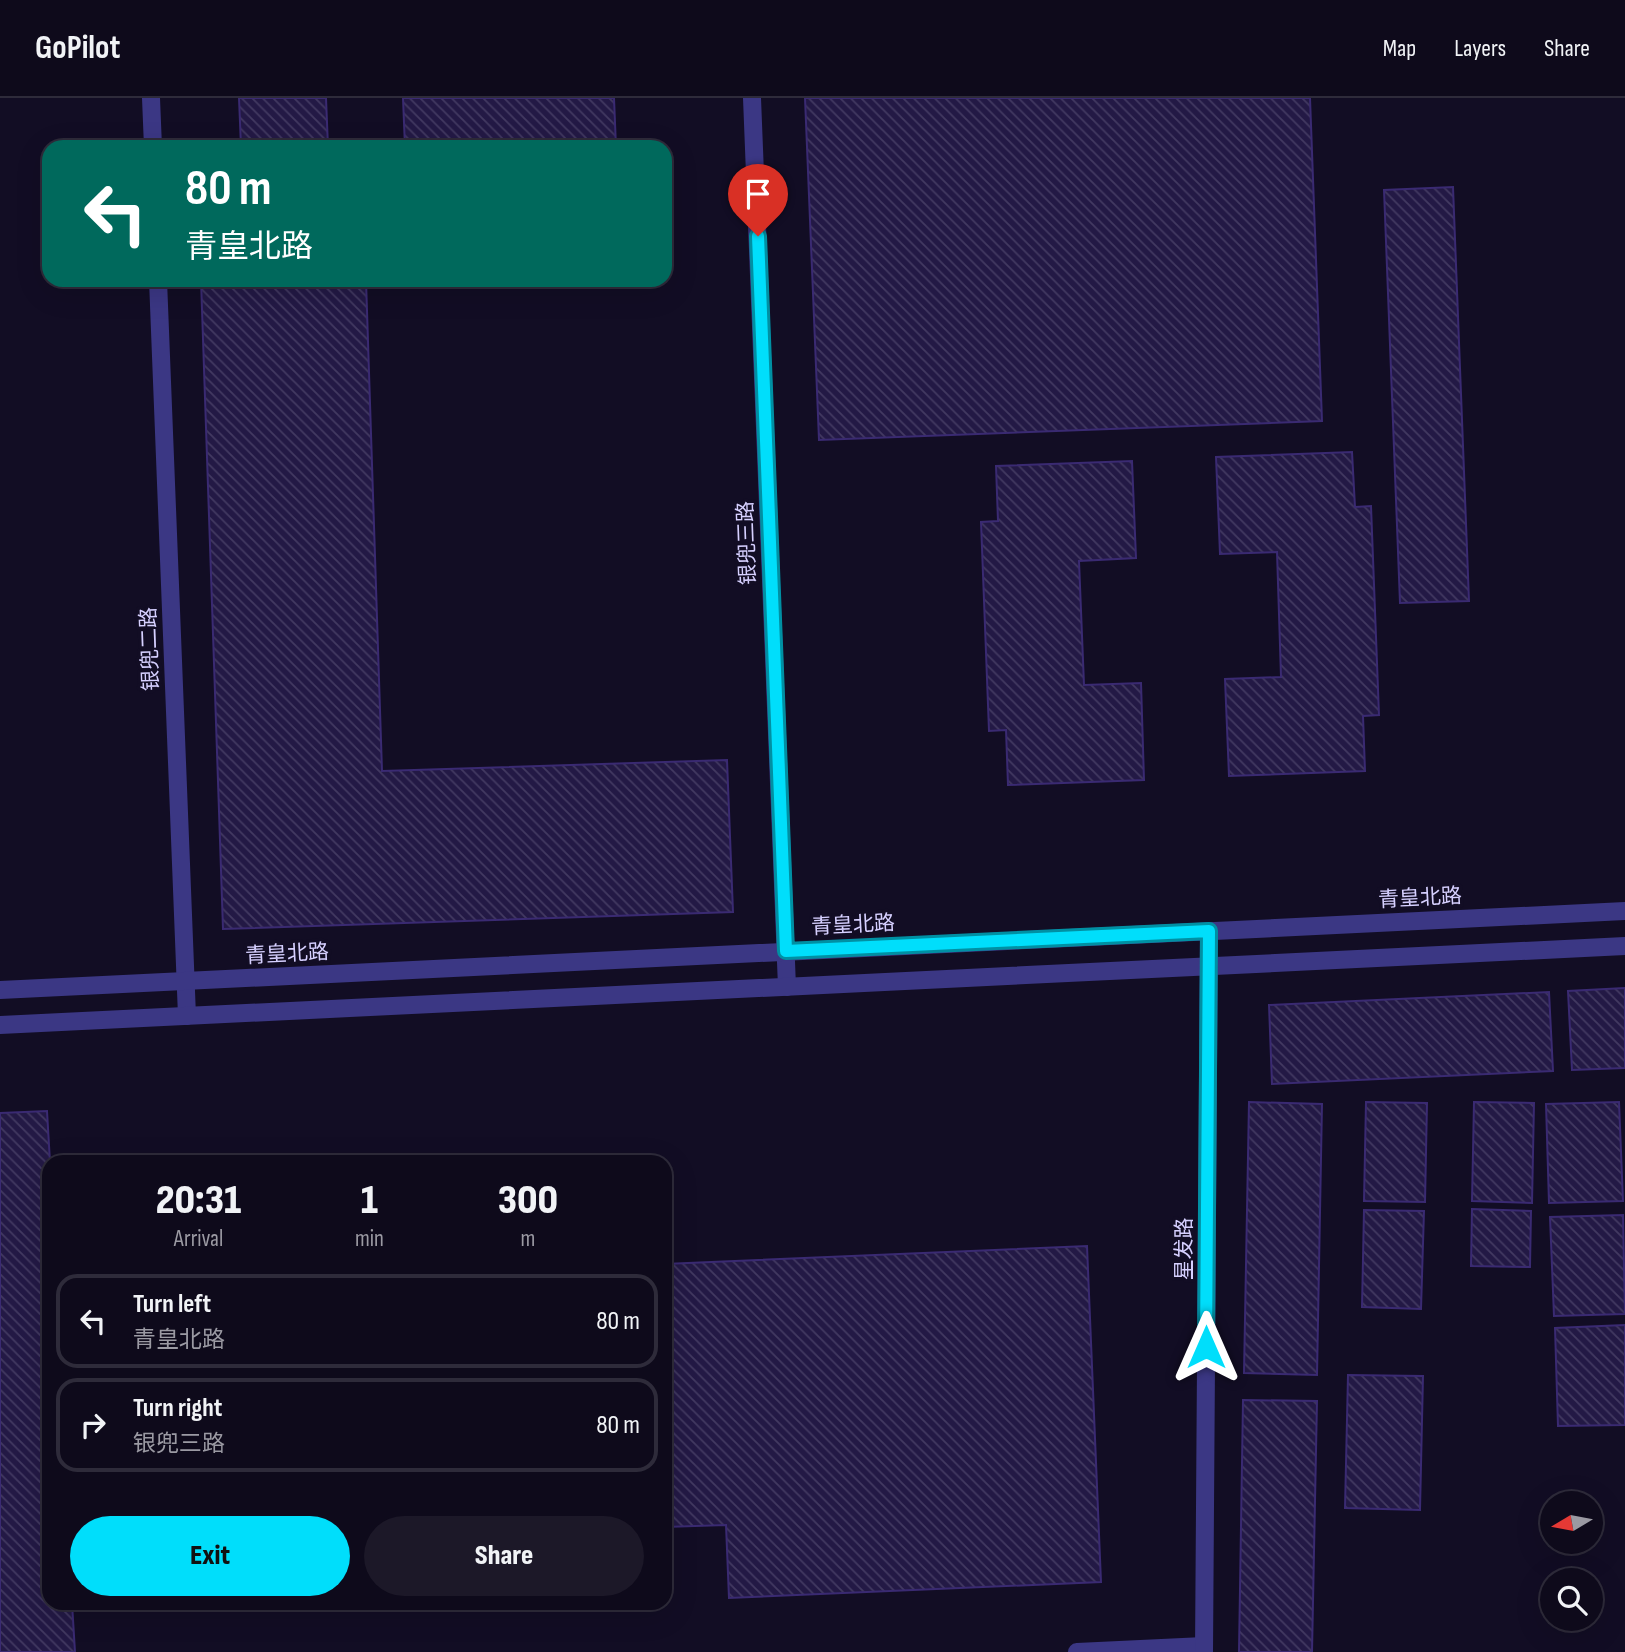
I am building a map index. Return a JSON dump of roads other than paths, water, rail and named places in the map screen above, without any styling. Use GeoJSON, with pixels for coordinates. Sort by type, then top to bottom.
{"type":"FeatureCollection","features":[{"type":"Feature","properties":{"kind":"street"},"geometry":{"type":"LineString","coordinates":[[151,98],[153,140]]}},
{"type":"Feature","properties":{"kind":"street","name":"银兜三路"},"geometry":{"type":"LineString","coordinates":[[752,98],[787,987]]}},
{"type":"Feature","properties":{"kind":"street","name":"银兜二路"},"geometry":{"type":"LineString","coordinates":[[158,287],[187,1016]]}},
{"type":"Feature","properties":{"kind":"street","name":"青皇北路"},"geometry":{"type":"LineString","coordinates":[[0,990],[1625,911]]}},
{"type":"Feature","properties":{"kind":"street","name":"星发路"},"geometry":{"type":"LineString","coordinates":[[1204,1649],[1209,931]]}},
{"type":"Feature","properties":{"kind":"street"},"geometry":{"type":"LineString","coordinates":[[0,1025],[1625,946]]}},
{"type":"Feature","properties":{"kind":"street"},"geometry":{"type":"LineString","coordinates":[[1076,1652],[1204,1649]]}}]}
